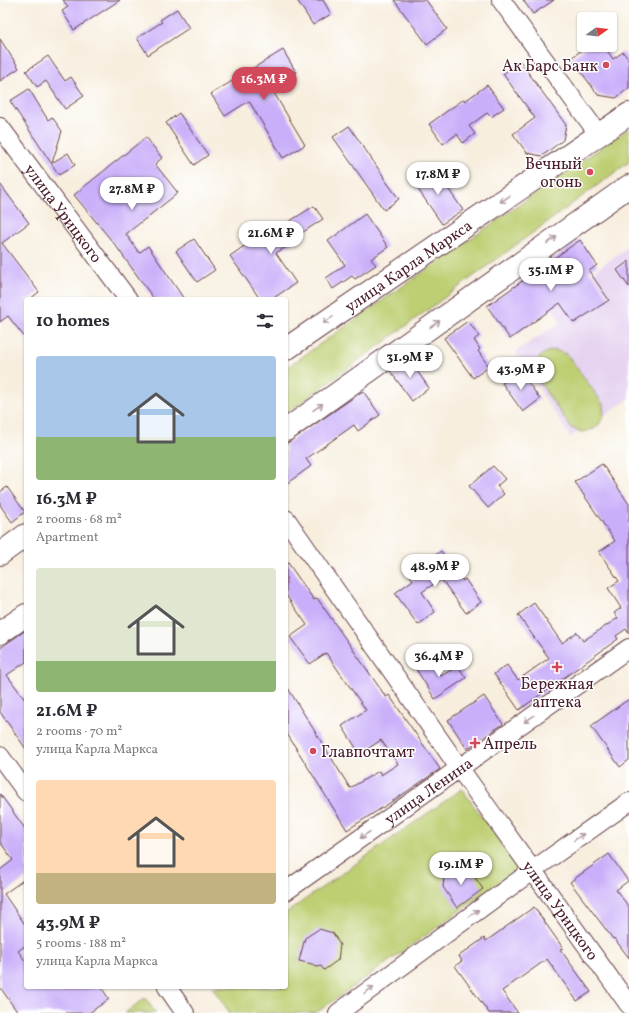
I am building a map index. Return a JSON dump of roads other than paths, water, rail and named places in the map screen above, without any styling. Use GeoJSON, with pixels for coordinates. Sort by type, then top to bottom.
{"type":"FeatureCollection","features":[{"type":"Feature","properties":{"kind":"main road","name":"улица Карла Маркса"},"geometry":{"type":"LineString","coordinates":[[288,348],[629,114]]}},
{"type":"Feature","properties":{"kind":"main road"},"geometry":{"type":"LineString","coordinates":[[288,429],[629,186]]}},
{"type":"Feature","properties":{"kind":"main road"},"geometry":{"type":"LineString","coordinates":[[0,554],[24,536]]}},
{"type":"Feature","properties":{"kind":"main road"},"geometry":{"type":"LineString","coordinates":[[0,633],[24,616]]}},
{"type":"Feature","properties":{"kind":"street"},"geometry":{"type":"LineString","coordinates":[[502,0],[599,135]]}},
{"type":"Feature","properties":{"kind":"street","name":"улица Урицкого"},"geometry":{"type":"LineString","coordinates":[[0,127],[127,297]]}},
{"type":"Feature","properties":{"kind":"street","name":"улица Урицкого"},"geometry":{"type":"LineString","coordinates":[[288,522],[460,769],[629,1005]]}},
{"type":"Feature","properties":{"kind":"street","name":"улица Ленина"},"geometry":{"type":"LineString","coordinates":[[288,890],[629,648]]}},
{"type":"Feature","properties":{"kind":"street"},"geometry":{"type":"LineString","coordinates":[[0,756],[24,789]]}},
{"type":"Feature","properties":{"kind":"street"},"geometry":{"type":"LineString","coordinates":[[338,1013],[533,870],[629,802]]}},
{"type":"Feature","properties":{"kind":"street"},"geometry":{"type":"LineString","coordinates":[[168,989],[185,1013]]}},
{"type":"Feature","properties":{"kind":"place","name":"Ак Барс Банк"},"geometry":{"type":"Point","coordinates":[606,65]}},
{"type":"Feature","properties":{"kind":"place","name":"Вечный огонь"},"geometry":{"type":"Point","coordinates":[590,172]}},
{"type":"Feature","properties":{"kind":"place","name":"Бережная аптека"},"geometry":{"type":"Point","coordinates":[557,667]}},
{"type":"Feature","properties":{"kind":"place","name":"Апрель"},"geometry":{"type":"Point","coordinates":[475,743]}},
{"type":"Feature","properties":{"kind":"place","name":"Главпочтамт"},"geometry":{"type":"Point","coordinates":[313,751]}}]}
